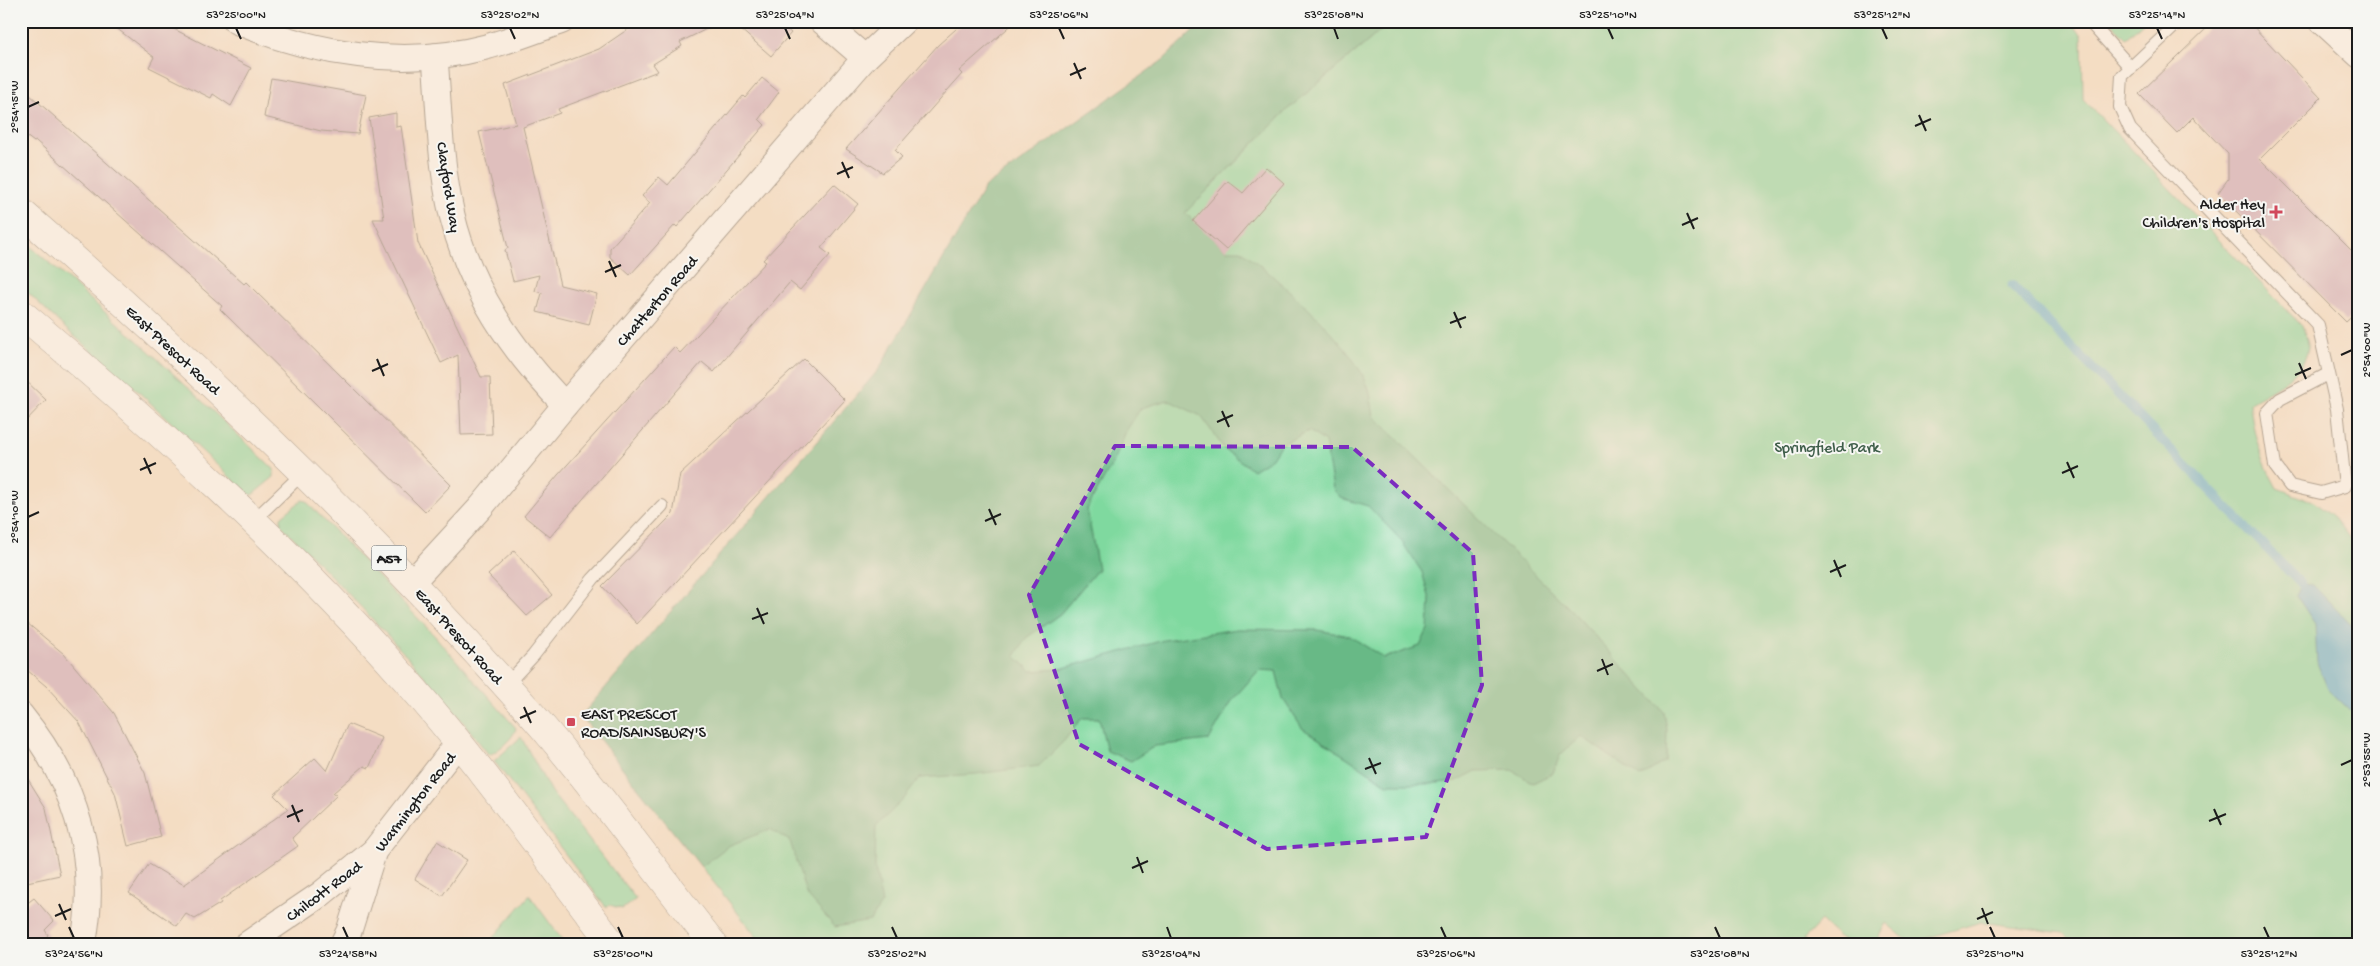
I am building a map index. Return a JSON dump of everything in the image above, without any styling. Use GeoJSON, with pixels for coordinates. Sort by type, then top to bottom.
{"type":"FeatureCollection","features":[{"type":"Feature","properties":{"kind":"highway","name":"East Prescot Road"},"geometry":{"type":"LineString","coordinates":[[21,212],[204,376],[304,472],[412,582],[506,685],[603,802],[714,945]]}},
{"type":"Feature","properties":{"kind":"highway"},"geometry":{"type":"LineString","coordinates":[[21,313],[116,394],[254,521],[365,636],[459,742],[613,945]]}},
{"type":"Feature","properties":{"kind":"street"},"geometry":{"type":"LineString","coordinates":[[236,21],[261,32],[306,46],[346,53],[389,57],[434,56],[485,47],[562,21]]}},
{"type":"Feature","properties":{"kind":"street"},"geometry":{"type":"LineString","coordinates":[[822,21],[865,58]]}},
{"type":"Feature","properties":{"kind":"street","name":"Chatterton Road"},"geometry":{"type":"LineString","coordinates":[[412,582],[480,507],[565,405],[865,58],[904,21]]}},
{"type":"Feature","properties":{"kind":"street"},"geometry":{"type":"LineString","coordinates":[[2322,21],[2359,55]]}},
{"type":"Feature","properties":{"kind":"street","name":"Clayford Way"},"geometry":{"type":"LineString","coordinates":[[434,56],[446,179],[452,214],[461,248],[474,282],[493,316],[538,377],[565,405]]}},
{"type":"Feature","properties":{"kind":"street"},"geometry":{"type":"LineString","coordinates":[[21,715],[50,753],[67,787],[80,827],[90,881],[89,917],[83,945]]}},
{"type":"Feature","properties":{"kind":"street","name":"Warmington Road"},"geometry":{"type":"LineString","coordinates":[[342,945],[349,931],[374,851],[459,742]]}},
{"type":"Feature","properties":{"kind":"street","name":"Chilcott Road"},"geometry":{"type":"LineString","coordinates":[[246,945],[321,894],[374,851]]}},
{"type":"Feature","properties":{"kind":"lane"},"geometry":{"type":"LineString","coordinates":[[2089,21],[2131,68]]}},
{"type":"Feature","properties":{"kind":"lane"},"geometry":{"type":"LineString","coordinates":[[2180,21],[2122,76],[2120,107],[2130,129],[2318,325],[2337,409],[2345,486],[2321,493],[2290,486],[2275,466],[2267,413],[2280,399],[2328,374]]}},
{"type":"Feature","properties":{"kind":"lane"},"geometry":{"type":"LineString","coordinates":[[254,521],[304,472]]}},
{"type":"Feature","properties":{"kind":"lane"},"geometry":{"type":"LineString","coordinates":[[506,685],[533,656],[593,579],[662,506]]}},
{"type":"Feature","properties":{"kind":"highlighted area"},"geometry":{"type":"Polygon","coordinates":[[[1115,446],[1352,447],[1473,553],[1482,685],[1426,837],[1267,849],[1079,744],[1029,595],[1115,446]]]}},
{"type":"Feature","properties":{"kind":"green space"},"geometry":{"type":"Polygon","coordinates":[[[1204,21],[1392,21],[1288,109],[1185,213],[1226,250],[1241,250],[1257,263],[1312,312],[1330,331],[1359,368],[1368,386],[1374,416],[1575,614],[1664,712],[1667,730],[1666,761],[1640,777],[1581,736],[1560,755],[1553,773],[1533,783],[1512,770],[1476,771],[1457,781],[1427,784],[1387,784],[1302,728],[1283,699],[1276,671],[1259,670],[1233,699],[1209,740],[1155,746],[1131,761],[1107,751],[1099,718],[1082,718],[1064,741],[1039,766],[976,774],[920,778],[903,800],[876,826],[875,868],[882,903],[870,921],[835,927],[806,894],[790,841],[770,829],[728,846],[701,867],[581,716],[879,369],[985,187],[1163,60],[1204,21]],[[1168,400],[1141,408],[1126,431],[1115,459],[1087,509],[1098,569],[1060,614],[1026,638],[1015,656],[1031,671],[1060,669],[1164,640],[1237,629],[1317,630],[1350,636],[1384,658],[1420,646],[1428,629],[1430,600],[1422,572],[1400,539],[1368,506],[1341,498],[1333,489],[1325,442],[1309,431],[1280,445],[1272,458],[1253,470],[1225,450],[1201,416],[1168,400]]]}},
{"type":"Feature","properties":{"kind":"green space","name":"Springfield Park"},"geometry":{"type":"Polygon","coordinates":[[[1392,21],[2069,21],[2082,35],[2083,99],[2302,326],[2307,340],[2308,348],[2305,358],[2293,374],[2277,387],[2250,402],[2253,426],[2259,446],[2266,467],[2277,488],[2314,502],[2334,518],[2359,550],[2359,945],[2075,945],[2063,933],[1981,922],[1910,943],[1886,923],[1876,941],[1858,944],[1840,938],[1821,921],[1804,939],[1809,945],[763,945],[674,832],[691,798],[1185,213],[1288,109],[1392,21]]]}},
{"type":"Feature","properties":{"kind":"green space"},"geometry":{"type":"Polygon","coordinates":[[[2109,21],[2144,21],[2126,38],[2109,21]]]}},
{"type":"Feature","properties":{"kind":"green space"},"geometry":{"type":"Polygon","coordinates":[[[21,238],[148,350],[274,469],[274,477],[252,495],[247,493],[130,384],[66,329],[21,286],[21,238]]]}},
{"type":"Feature","properties":{"kind":"green space"},"geometry":{"type":"Polygon","coordinates":[[[302,500],[306,501],[433,634],[516,728],[509,740],[501,747],[489,755],[415,666],[363,609],[281,525],[281,517],[302,500]]]}},
{"type":"Feature","properties":{"kind":"green space"},"geometry":{"type":"Polygon","coordinates":[[[521,737],[551,792],[636,899],[622,909],[610,905],[606,907],[494,761],[521,737]]]}},
{"type":"Feature","properties":{"kind":"green space"},"geometry":{"type":"Polygon","coordinates":[[[529,896],[566,945],[487,945],[529,896]]]}},
{"type":"Feature","properties":{"kind":"water"},"geometry":{"type":"Polygon","coordinates":[[[2301,584],[2313,585],[2359,633],[2359,719],[2328,689],[2317,663],[2315,624],[2296,595],[2301,584]]]}},
{"type":"Feature","properties":{"kind":"building"},"geometry":{"type":"Polygon","coordinates":[[[107,21],[158,21],[251,68],[231,106],[213,94],[211,98],[149,67],[154,57],[107,21]]]}},
{"type":"Feature","properties":{"kind":"building"},"geometry":{"type":"Polygon","coordinates":[[[640,21],[723,21],[680,42],[682,46],[653,64],[658,71],[558,109],[560,113],[523,127],[560,285],[597,294],[589,325],[537,312],[542,293],[535,291],[539,275],[513,281],[505,250],[508,248],[479,132],[516,124],[505,85],[599,49],[640,21]]]}},
{"type":"Feature","properties":{"kind":"building"},"geometry":{"type":"Polygon","coordinates":[[[731,21],[777,21],[791,33],[771,56],[731,21]]]}},
{"type":"Feature","properties":{"kind":"building"},"geometry":{"type":"Polygon","coordinates":[[[965,21],[1016,21],[959,71],[962,74],[895,150],[902,157],[883,173],[846,149],[938,45],[965,21]]]}},
{"type":"Feature","properties":{"kind":"building"},"geometry":{"type":"Polygon","coordinates":[[[2214,21],[2248,21],[2321,98],[2260,159],[2356,255],[2355,277],[2359,277],[2359,310],[2346,322],[2218,193],[2228,179],[2228,154],[2193,117],[2177,133],[2139,94],[2214,21]]]}},
{"type":"Feature","properties":{"kind":"building"},"geometry":{"type":"Polygon","coordinates":[[[271,78],[366,95],[358,134],[321,131],[264,117],[271,78]]]}},
{"type":"Feature","properties":{"kind":"building"},"geometry":{"type":"Polygon","coordinates":[[[762,78],[779,92],[759,119],[765,125],[677,227],[675,225],[630,275],[610,257],[610,248],[650,203],[642,196],[659,177],[668,185],[743,96],[745,98],[762,78]]]}},
{"type":"Feature","properties":{"kind":"building"},"geometry":{"type":"Polygon","coordinates":[[[21,87],[244,284],[246,282],[451,485],[425,512],[220,309],[222,306],[36,141],[34,142],[21,132],[21,87]]]}},
{"type":"Feature","properties":{"kind":"building"},"geometry":{"type":"Polygon","coordinates":[[[396,113],[396,127],[401,126],[418,243],[481,377],[490,377],[492,434],[461,435],[458,355],[441,363],[373,219],[384,219],[369,118],[396,113]]]}},
{"type":"Feature","properties":{"kind":"building"},"geometry":{"type":"Polygon","coordinates":[[[1266,167],[1284,183],[1226,250],[1193,221],[1228,181],[1243,193],[1266,167]]]}},
{"type":"Feature","properties":{"kind":"building"},"geometry":{"type":"Polygon","coordinates":[[[834,184],[858,204],[821,248],[830,255],[800,290],[790,282],[714,372],[702,362],[550,537],[524,516],[558,475],[674,347],[680,353],[766,262],[763,260],[834,184]]]}},
{"type":"Feature","properties":{"kind":"building"},"geometry":{"type":"Polygon","coordinates":[[[804,359],[845,400],[637,624],[602,586],[673,514],[680,474],[804,359]]]}},
{"type":"Feature","properties":{"kind":"building"},"geometry":{"type":"Polygon","coordinates":[[[21,376],[46,400],[21,426],[21,376]]]}},
{"type":"Feature","properties":{"kind":"building"},"geometry":{"type":"Polygon","coordinates":[[[514,551],[552,595],[527,616],[488,575],[514,551]]]}},
{"type":"Feature","properties":{"kind":"building"},"geometry":{"type":"Polygon","coordinates":[[[21,618],[64,654],[114,713],[145,773],[161,837],[128,846],[115,793],[79,722],[46,686],[21,665],[21,618]]]}},
{"type":"Feature","properties":{"kind":"building"},"geometry":{"type":"Polygon","coordinates":[[[348,724],[382,738],[369,768],[364,766],[333,793],[337,795],[292,838],[298,846],[220,901],[221,903],[195,919],[186,914],[177,926],[129,893],[149,864],[184,885],[288,809],[274,795],[315,758],[327,771],[348,724]]]}},
{"type":"Feature","properties":{"kind":"building"},"geometry":{"type":"Polygon","coordinates":[[[21,768],[46,808],[60,875],[27,882],[21,856],[21,768]]]}},
{"type":"Feature","properties":{"kind":"building"},"geometry":{"type":"Polygon","coordinates":[[[437,841],[467,860],[442,896],[415,879],[437,841]]]}},
{"type":"Feature","properties":{"kind":"building"},"geometry":{"type":"Polygon","coordinates":[[[34,898],[54,921],[45,930],[48,935],[38,945],[21,945],[21,908],[34,898]]]}},
{"type":"Feature","properties":{"kind":"waterway"},"geometry":{"type":"LineString","coordinates":[[2012,285],[2301,584]]}},
{"type":"Feature","properties":{"kind":"place","name":"Alder Hey Children's Hospital"},"geometry":{"type":"Point","coordinates":[2276,212]}},
{"type":"Feature","properties":{"kind":"place","name":"EAST PRESCOT ROAD/SAINSBURY'S"},"geometry":{"type":"Point","coordinates":[571,722]}}]}
